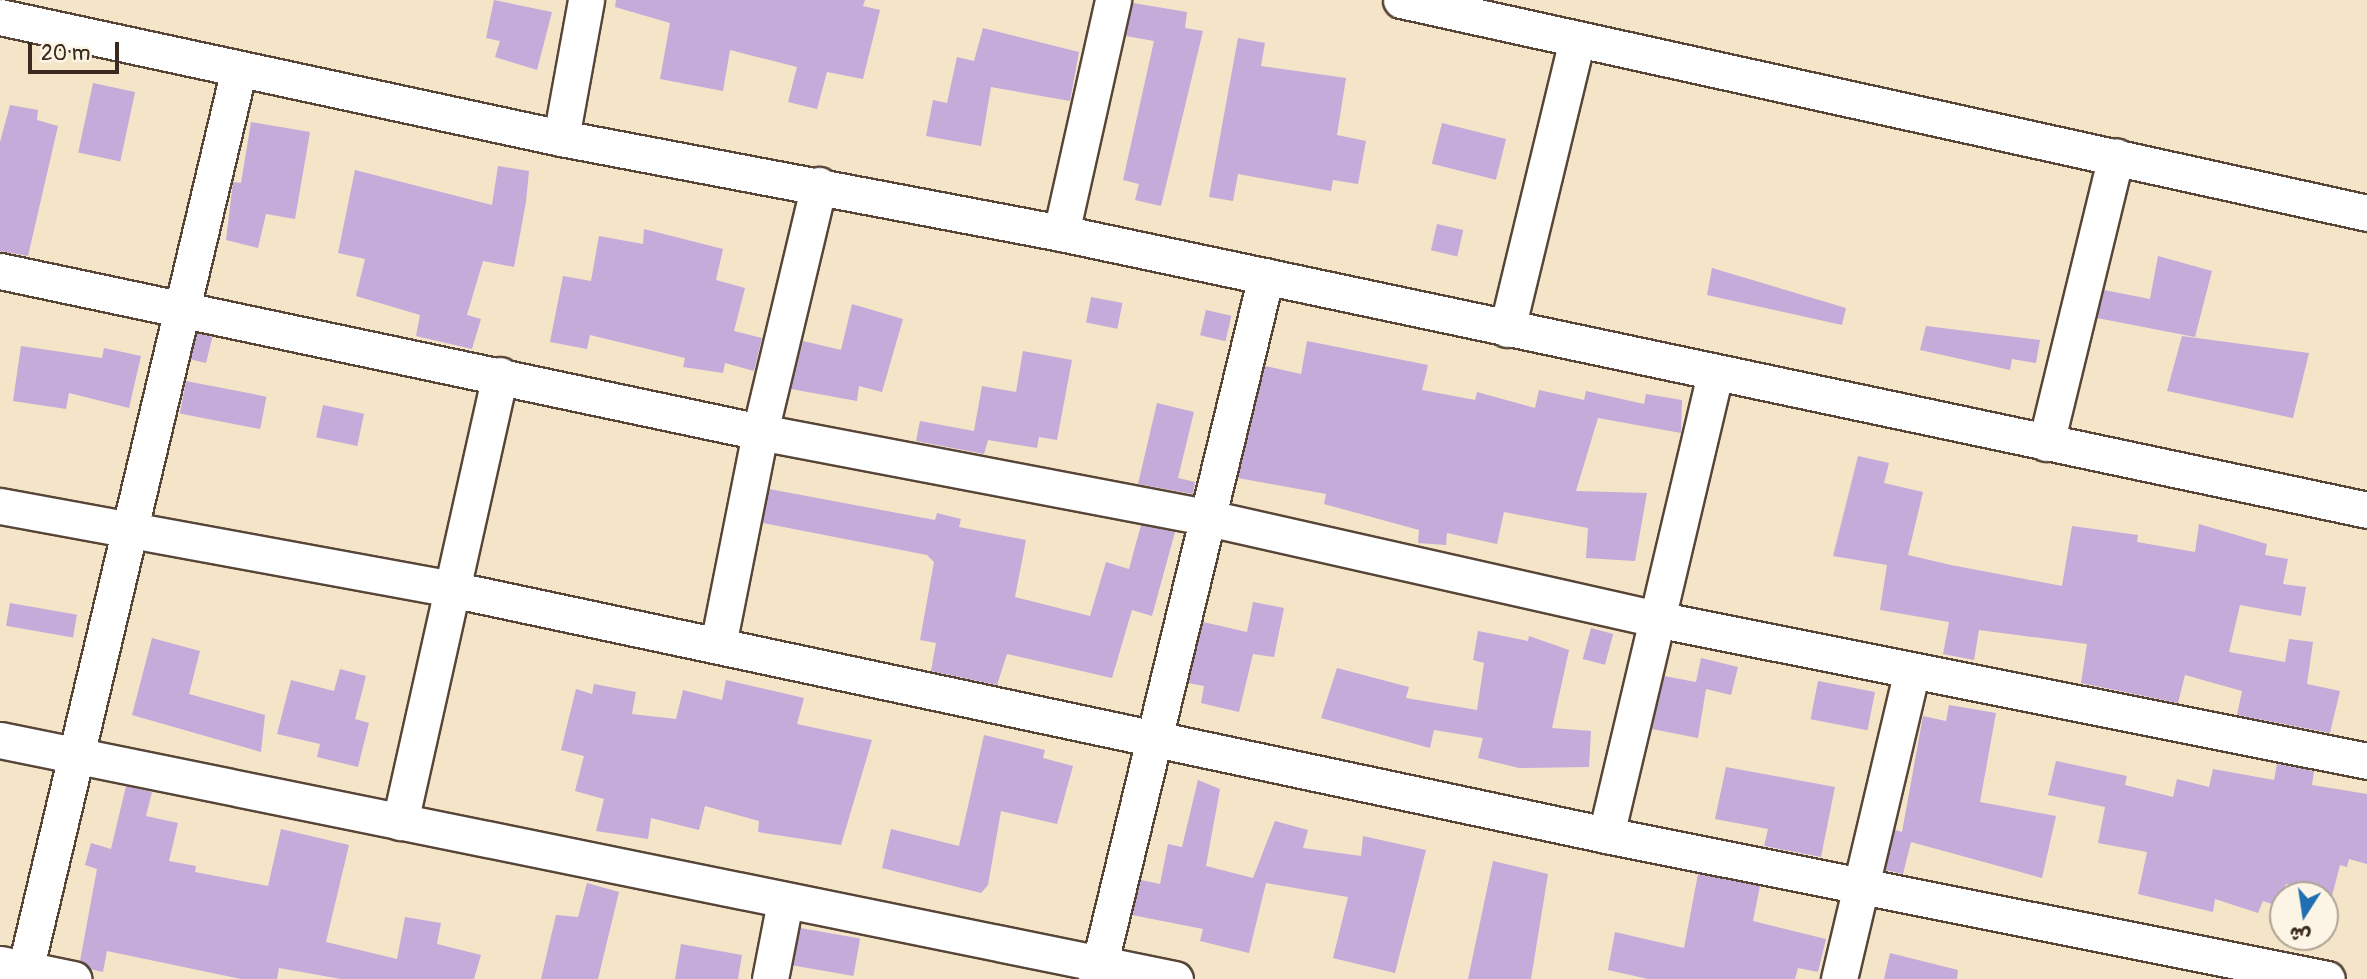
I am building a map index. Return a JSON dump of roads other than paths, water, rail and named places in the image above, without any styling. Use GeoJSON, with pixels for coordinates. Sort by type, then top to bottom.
{"type":"FeatureCollection","features":[{"type":"Feature","properties":{"kind":"street"},"geometry":{"type":"LineString","coordinates":[[561,138],[586,0]]}},
{"type":"Feature","properties":{"kind":"street"},"geometry":{"type":"LineString","coordinates":[[1061,233],[1112,0]]}},
{"type":"Feature","properties":{"kind":"street"},"geometry":{"type":"LineString","coordinates":[[1401,0],[2367,213]]}},
{"type":"Feature","properties":{"kind":"street"},"geometry":{"type":"LineString","coordinates":[[0,17],[561,138],[1061,233],[1715,375],[2367,510]]}},
{"type":"Feature","properties":{"kind":"street"},"geometry":{"type":"LineString","coordinates":[[1507,328],[1577,39]]}},
{"type":"Feature","properties":{"kind":"street"},"geometry":{"type":"LineString","coordinates":[[73,979],[16,971],[81,757],[239,69]]}},
{"type":"Feature","properties":{"kind":"street"},"geometry":{"type":"LineString","coordinates":[[2046,443],[2116,156]]}},
{"type":"Feature","properties":{"kind":"street"},"geometry":{"type":"LineString","coordinates":[[718,645],[760,432],[819,185]]}},
{"type":"Feature","properties":{"kind":"street"},"geometry":{"type":"LineString","coordinates":[[0,271],[760,432],[1204,517],[1657,619],[2367,761]]}},
{"type":"Feature","properties":{"kind":"street"},"geometry":{"type":"LineString","coordinates":[[1098,971],[1204,517],[1265,276]]}},
{"type":"Feature","properties":{"kind":"street"},"geometry":{"type":"LineString","coordinates":[[400,822],[500,375]]}},
{"type":"Feature","properties":{"kind":"street"},"geometry":{"type":"LineString","coordinates":[[1606,835],[1715,375]]}},
{"type":"Feature","properties":{"kind":"street"},"geometry":{"type":"LineString","coordinates":[[0,506],[131,534],[451,589],[1606,835],[2327,979]]}},
{"type":"Feature","properties":{"kind":"street"},"geometry":{"type":"LineString","coordinates":[[1839,979],[1859,885],[1912,671]]}},
{"type":"Feature","properties":{"kind":"street"},"geometry":{"type":"LineString","coordinates":[[0,740],[785,902],[1098,971],[1175,979]]}},
{"type":"Feature","properties":{"kind":"street"},"geometry":{"type":"LineString","coordinates":[[770,979],[785,902]]}}]}
